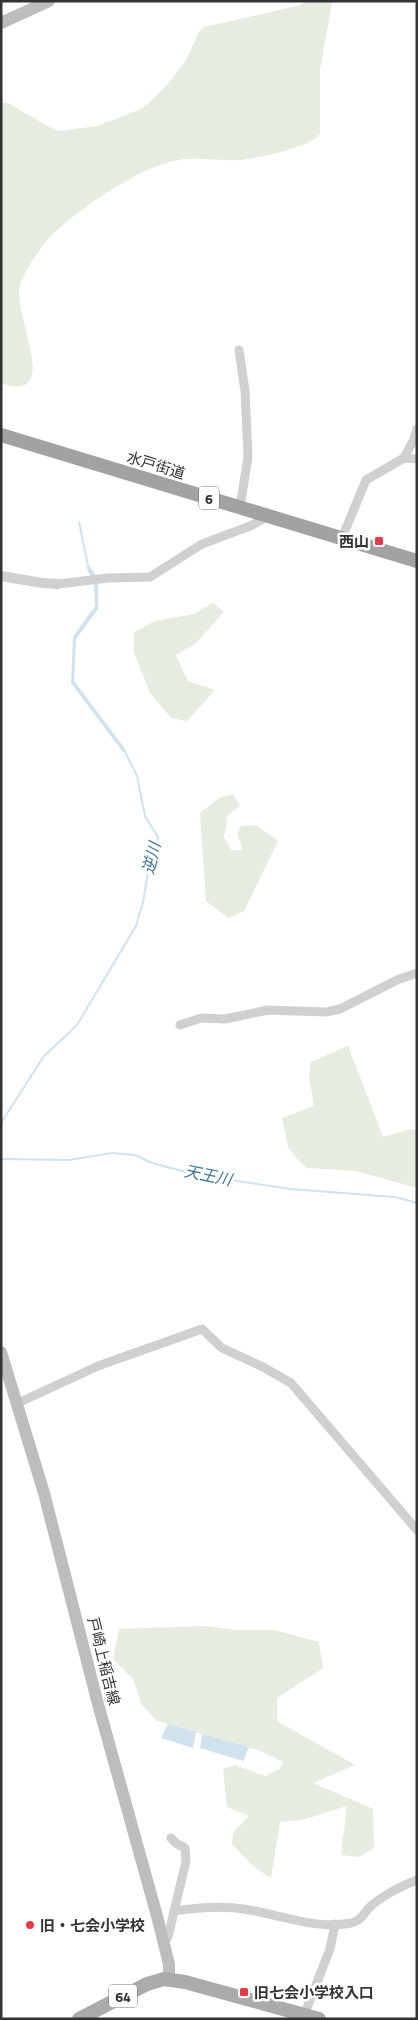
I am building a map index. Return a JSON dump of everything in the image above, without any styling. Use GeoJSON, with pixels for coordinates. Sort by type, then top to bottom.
{"type":"FeatureCollection","features":[{"type":"Feature","properties":{"kind":"highway","name":"水戸街道"},"geometry":{"type":"LineString","coordinates":[[1,435],[417,561]]}},
{"type":"Feature","properties":{"kind":"main road"},"geometry":{"type":"LineString","coordinates":[[1,22],[49,1]]}},
{"type":"Feature","properties":{"kind":"main road","name":"戸崎上稲吉線"},"geometry":{"type":"LineString","coordinates":[[1,1352],[44,1493],[98,1704],[164,1943],[169,1964],[169,1979]]}},
{"type":"Feature","properties":{"kind":"main road","name":"64"},"geometry":{"type":"LineString","coordinates":[[80,2019],[147,1984],[169,1979],[304,2017],[319,2019]]}},
{"type":"Feature","properties":{"kind":"street"},"geometry":{"type":"LineString","coordinates":[[240,350],[245,391],[248,457],[240,507]]}},
{"type":"Feature","properties":{"kind":"street"},"geometry":{"type":"LineString","coordinates":[[342,538],[366,480],[404,458],[414,440],[417,429]]}},
{"type":"Feature","properties":{"kind":"street"},"geometry":{"type":"LineString","coordinates":[[404,458],[417,459]]}},
{"type":"Feature","properties":{"kind":"street"},"geometry":{"type":"LineString","coordinates":[[1,576],[42,584],[150,577],[202,544],[250,526],[269,516]]}},
{"type":"Feature","properties":{"kind":"street"},"geometry":{"type":"LineString","coordinates":[[180,1025],[200,1018],[225,1019],[268,1010],[326,1012],[340,1009],[397,980],[417,973]]}},
{"type":"Feature","properties":{"kind":"street"},"geometry":{"type":"LineString","coordinates":[[18,1403],[98,1366],[202,1329],[216,1344],[229,1353],[263,1367],[291,1383],[417,1530]]}},
{"type":"Feature","properties":{"kind":"street"},"geometry":{"type":"LineString","coordinates":[[164,1943],[168,1937],[186,1861],[185,1848],[171,1838]]}},
{"type":"Feature","properties":{"kind":"street"},"geometry":{"type":"LineString","coordinates":[[174,1911],[193,1908],[235,1908],[296,1920],[336,1924],[358,1921],[364,1916],[370,1906],[401,1886],[417,1880]]}},
{"type":"Feature","properties":{"kind":"street"},"geometry":{"type":"LineString","coordinates":[[304,2017],[330,1949],[336,1924]]}},
{"type":"Feature","properties":{"kind":"shaded area"},"geometry":{"type":"Polygon","coordinates":[[[308,1],[332,2],[320,70],[320,133],[318,137],[291,149],[257,158],[239,160],[186,159],[163,164],[128,180],[76,214],[50,237],[20,283],[19,298],[32,360],[33,370],[31,378],[29,382],[18,387],[1,383],[1,102],[8,103],[49,127],[60,131],[97,126],[136,111],[148,104],[167,85],[185,62],[199,32],[204,27],[297,6],[308,1]]]}},
{"type":"Feature","properties":{"kind":"shaded area"},"geometry":{"type":"Polygon","coordinates":[[[213,603],[224,612],[195,644],[176,655],[188,681],[215,690],[187,721],[171,718],[150,693],[134,652],[134,632],[155,621],[194,614],[213,603]]]}},
{"type":"Feature","properties":{"kind":"shaded area"},"geometry":{"type":"Polygon","coordinates":[[[233,794],[240,806],[228,815],[224,837],[231,850],[243,850],[237,834],[241,826],[256,825],[278,841],[244,911],[228,918],[206,901],[200,813],[219,798],[233,794]]]}},
{"type":"Feature","properties":{"kind":"shaded area"},"geometry":{"type":"Polygon","coordinates":[[[348,1046],[383,1137],[411,1129],[417,1130],[417,1188],[356,1171],[307,1168],[288,1147],[282,1118],[314,1106],[309,1077],[311,1062],[348,1046]]]}},
{"type":"Feature","properties":{"kind":"shaded area"},"geometry":{"type":"Polygon","coordinates":[[[205,1626],[236,1630],[274,1630],[319,1642],[323,1668],[277,1698],[277,1721],[355,1765],[313,1783],[373,1809],[374,1848],[359,1857],[341,1855],[347,1806],[302,1820],[280,1822],[271,1878],[254,1867],[232,1844],[233,1833],[249,1816],[227,1807],[223,1769],[235,1765],[265,1776],[279,1769],[284,1762],[258,1750],[157,1721],[142,1705],[133,1679],[113,1659],[119,1629],[205,1626]]]}},
{"type":"Feature","properties":{"kind":"water"},"geometry":{"type":"Polygon","coordinates":[[[89,565],[95,574],[98,584],[98,609],[76,639],[74,681],[126,750],[123,752],[71,683],[73,637],[95,606],[94,584],[86,567],[89,565]]]}},
{"type":"Feature","properties":{"kind":"water"},"geometry":{"type":"Polygon","coordinates":[[[168,1724],[196,1732],[193,1748],[161,1738],[168,1724]]]}},
{"type":"Feature","properties":{"kind":"water"},"geometry":{"type":"Polygon","coordinates":[[[202,1734],[249,1747],[243,1761],[200,1748],[202,1734]]]}},
{"type":"Feature","properties":{"kind":"waterway","name":"逆川"},"geometry":{"type":"LineString","coordinates":[[79,522],[88,566]]}},
{"type":"Feature","properties":{"kind":"waterway","name":"逆川"},"geometry":{"type":"LineString","coordinates":[[1,1123],[44,1056],[77,1025],[136,926],[143,902],[150,861],[155,851],[158,837],[145,816],[137,776],[124,750]]}},
{"type":"Feature","properties":{"kind":"waterway","name":"天王川"},"geometry":{"type":"LineString","coordinates":[[1,1159],[69,1160],[112,1153],[135,1155],[152,1163],[198,1175],[290,1189],[395,1197],[417,1203]]}},
{"type":"Feature","properties":{"kind":"place","name":"西山"},"geometry":{"type":"Point","coordinates":[379,541]}},
{"type":"Feature","properties":{"kind":"place","name":"旧・七会小学校"},"geometry":{"type":"Point","coordinates":[30,1925]}},
{"type":"Feature","properties":{"kind":"place","name":"旧七会小学校入口"},"geometry":{"type":"Point","coordinates":[244,1992]}}]}
